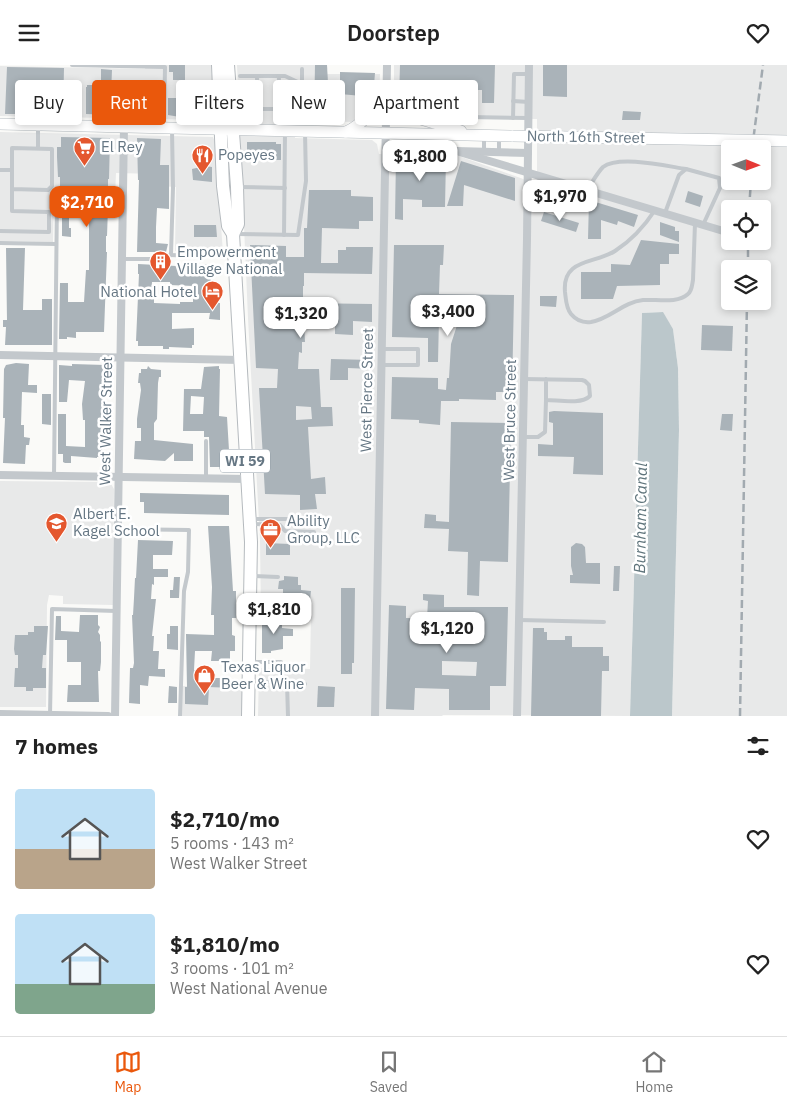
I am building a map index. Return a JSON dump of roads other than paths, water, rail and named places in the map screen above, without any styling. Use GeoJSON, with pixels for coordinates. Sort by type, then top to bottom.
{"type":"FeatureCollection","features":[{"type":"Feature","properties":{"kind":"main road","name":"WI 59"},"geometry":{"type":"LineString","coordinates":[[226,72],[226,130],[223,186],[228,226],[233,234],[251,576],[248,716]]}},
{"type":"Feature","properties":{"kind":"main road","name":"North 16th Street"},"geometry":{"type":"LineString","coordinates":[[0,124],[15,124]]}},
{"type":"Feature","properties":{"kind":"main road","name":"North 16th Street"},"geometry":{"type":"LineString","coordinates":[[36,125],[478,136],[787,141]]}},
{"type":"Feature","properties":{"kind":"main road"},"geometry":{"type":"LineString","coordinates":[[346,132],[359,125]]}},
{"type":"Feature","properties":{"kind":"main road"},"geometry":{"type":"LineString","coordinates":[[443,125],[478,136]]}},
{"type":"Feature","properties":{"kind":"main road","name":"WI 59"},"geometry":{"type":"LineString","coordinates":[[226,130],[237,187],[238,224],[233,234]]}},
{"type":"Feature","properties":{"kind":"main road"},"geometry":{"type":"LineString","coordinates":[[223,186],[237,187]]}},
{"type":"Feature","properties":{"kind":"street","name":"West Pierce Street"},"geometry":{"type":"LineString","coordinates":[[387,65],[387,80]]}},
{"type":"Feature","properties":{"kind":"street","name":"West Bruce Street"},"geometry":{"type":"LineString","coordinates":[[517,716],[524,437],[529,65]]}},
{"type":"Feature","properties":{"kind":"street","name":"West Pierce Street"},"geometry":{"type":"LineString","coordinates":[[375,716],[386,125]]}},
{"type":"Feature","properties":{"kind":"street","name":"West Walker Street"},"geometry":{"type":"LineString","coordinates":[[115,716],[124,126]]}},
{"type":"Feature","properties":{"kind":"street"},"geometry":{"type":"LineString","coordinates":[[386,149],[528,153]]}},
{"type":"Feature","properties":{"kind":"street"},"geometry":{"type":"LineString","coordinates":[[456,151],[721,230]]}},
{"type":"Feature","properties":{"kind":"street"},"geometry":{"type":"LineString","coordinates":[[0,355],[240,360]]}},
{"type":"Feature","properties":{"kind":"street"},"geometry":{"type":"LineString","coordinates":[[0,475],[247,479]]}},
{"type":"Feature","properties":{"kind":"street"},"geometry":{"type":"LineString","coordinates":[[0,714],[108,716]]}},
{"type":"Feature","properties":{"kind":"lane"},"geometry":{"type":"LineString","coordinates":[[72,65],[165,67],[173,215],[172,247],[170,255],[165,259],[122,259]]}},
{"type":"Feature","properties":{"kind":"lane"},"geometry":{"type":"LineString","coordinates":[[302,69],[302,80]]}},
{"type":"Feature","properties":{"kind":"lane"},"geometry":{"type":"LineString","coordinates":[[226,72],[257,76],[285,76],[294,80]]}},
{"type":"Feature","properties":{"kind":"lane"},"geometry":{"type":"LineString","coordinates":[[513,117],[514,74],[529,74]]}},
{"type":"Feature","properties":{"kind":"lane"},"geometry":{"type":"LineString","coordinates":[[257,76],[257,80]]}},
{"type":"Feature","properties":{"kind":"lane"},"geometry":{"type":"LineString","coordinates":[[263,109],[278,107],[279,76]]}},
{"type":"Feature","properties":{"kind":"lane"},"geometry":{"type":"LineString","coordinates":[[514,101],[528,102]]}},
{"type":"Feature","properties":{"kind":"lane"},"geometry":{"type":"LineString","coordinates":[[478,117],[528,118]]}},
{"type":"Feature","properties":{"kind":"lane"},"geometry":{"type":"LineString","coordinates":[[36,125],[38,148]]}},
{"type":"Feature","properties":{"kind":"lane"},"geometry":{"type":"LineString","coordinates":[[284,235],[285,131]]}},
{"type":"Feature","properties":{"kind":"lane"},"geometry":{"type":"LineString","coordinates":[[233,234],[298,235],[306,181],[305,131]]}},
{"type":"Feature","properties":{"kind":"lane"},"geometry":{"type":"LineString","coordinates":[[478,136],[484,151]]}},
{"type":"Feature","properties":{"kind":"lane"},"geometry":{"type":"LineString","coordinates":[[498,152],[499,137]]}},
{"type":"Feature","properties":{"kind":"lane"},"geometry":{"type":"LineString","coordinates":[[0,231],[49,232],[49,212],[12,211],[12,189],[12,170],[12,148],[52,149],[52,186],[48,190],[12,189]]}},
{"type":"Feature","properties":{"kind":"lane"},"geometry":{"type":"LineString","coordinates":[[587,190],[602,168],[611,163],[627,161],[686,169],[719,178],[720,188],[699,224],[692,289],[688,294],[680,298],[644,300],[630,303],[603,318],[592,322],[581,322],[573,316],[566,304],[566,278],[581,263],[599,259],[620,247],[643,227],[654,210]]}},
{"type":"Feature","properties":{"kind":"lane"},"geometry":{"type":"LineString","coordinates":[[664,213],[678,175],[686,169]]}},
{"type":"Feature","properties":{"kind":"lane"},"geometry":{"type":"LineString","coordinates":[[0,170],[12,170]]}},
{"type":"Feature","properties":{"kind":"lane"},"geometry":{"type":"LineString","coordinates":[[237,187],[285,188]]}},
{"type":"Feature","properties":{"kind":"lane"},"geometry":{"type":"LineString","coordinates":[[54,475],[57,197]]}},
{"type":"Feature","properties":{"kind":"lane"},"geometry":{"type":"LineString","coordinates":[[0,243],[56,244]]}},
{"type":"Feature","properties":{"kind":"lane"},"geometry":{"type":"LineString","coordinates":[[170,255],[198,257]]}},
{"type":"Feature","properties":{"kind":"lane"},"geometry":{"type":"LineString","coordinates":[[381,349],[418,349],[418,365],[381,365]]}},
{"type":"Feature","properties":{"kind":"lane"},"geometry":{"type":"LineString","coordinates":[[524,379],[586,381],[589,385],[590,393],[584,400],[546,400]]}},
{"type":"Feature","properties":{"kind":"lane"},"geometry":{"type":"LineString","coordinates":[[524,437],[538,437],[545,432],[546,379]]}},
{"type":"Feature","properties":{"kind":"lane"},"geometry":{"type":"LineString","coordinates":[[206,441],[206,479]]}},
{"type":"Feature","properties":{"kind":"lane"},"geometry":{"type":"LineString","coordinates":[[249,522],[310,519]]}},
{"type":"Feature","properties":{"kind":"lane"},"geometry":{"type":"LineString","coordinates":[[249,522],[280,525],[285,531],[314,532]]}},
{"type":"Feature","properties":{"kind":"lane"},"geometry":{"type":"LineString","coordinates":[[118,529],[189,530],[188,572],[184,591],[180,716]]}},
{"type":"Feature","properties":{"kind":"lane"},"geometry":{"type":"LineString","coordinates":[[251,576],[278,577]]}},
{"type":"Feature","properties":{"kind":"lane"},"geometry":{"type":"LineString","coordinates":[[50,715],[52,609],[117,611]]}},
{"type":"Feature","properties":{"kind":"lane"},"geometry":{"type":"LineString","coordinates":[[250,609],[277,609]]}},
{"type":"Feature","properties":{"kind":"lane"},"geometry":{"type":"LineString","coordinates":[[520,620],[604,621]]}},
{"type":"Feature","properties":{"kind":"lane"},"geometry":{"type":"LineString","coordinates":[[249,662],[281,662]]}},
{"type":"Feature","properties":{"kind":"lane"},"geometry":{"type":"LineString","coordinates":[[266,682],[305,684]]}},
{"type":"Feature","properties":{"kind":"lane"},"geometry":{"type":"LineString","coordinates":[[287,683],[288,716]]}},
{"type":"Feature","properties":{"kind":"water","name":"Burnham Canal"},"geometry":{"type":"Polygon","coordinates":[[[663,312],[673,329],[678,368],[679,430],[672,716],[630,716],[642,313],[663,312]]]}},
{"type":"Feature","properties":{"kind":"railway"},"geometry":{"type":"LineString","coordinates":[[753,140],[763,65]]}},
{"type":"Feature","properties":{"kind":"railway"},"geometry":{"type":"LineString","coordinates":[[750,190],[750,200]]}},
{"type":"Feature","properties":{"kind":"railway"},"geometry":{"type":"LineString","coordinates":[[748,250],[748,260]]}},
{"type":"Feature","properties":{"kind":"railway"},"geometry":{"type":"LineString","coordinates":[[740,716],[747,310]]}},
{"type":"Feature","properties":{"kind":"place","name":"El Rey"},"geometry":{"type":"Point","coordinates":[85,166]}},
{"type":"Feature","properties":{"kind":"place","name":"Popeyes"},"geometry":{"type":"Point","coordinates":[202,174]}},
{"type":"Feature","properties":{"kind":"place","name":"Empowerment Village National"},"geometry":{"type":"Point","coordinates":[161,280]}},
{"type":"Feature","properties":{"kind":"place","name":"National Hotel"},"geometry":{"type":"Point","coordinates":[213,311]}},
{"type":"Feature","properties":{"kind":"place","name":"Albert E. Kagel School"},"geometry":{"type":"Point","coordinates":[57,542]}},
{"type":"Feature","properties":{"kind":"place","name":"Ability Group, LLC"},"geometry":{"type":"Point","coordinates":[271,549]}},
{"type":"Feature","properties":{"kind":"place","name":"Texas Liquor Beer & Wine"},"geometry":{"type":"Point","coordinates":[205,695]}}]}
